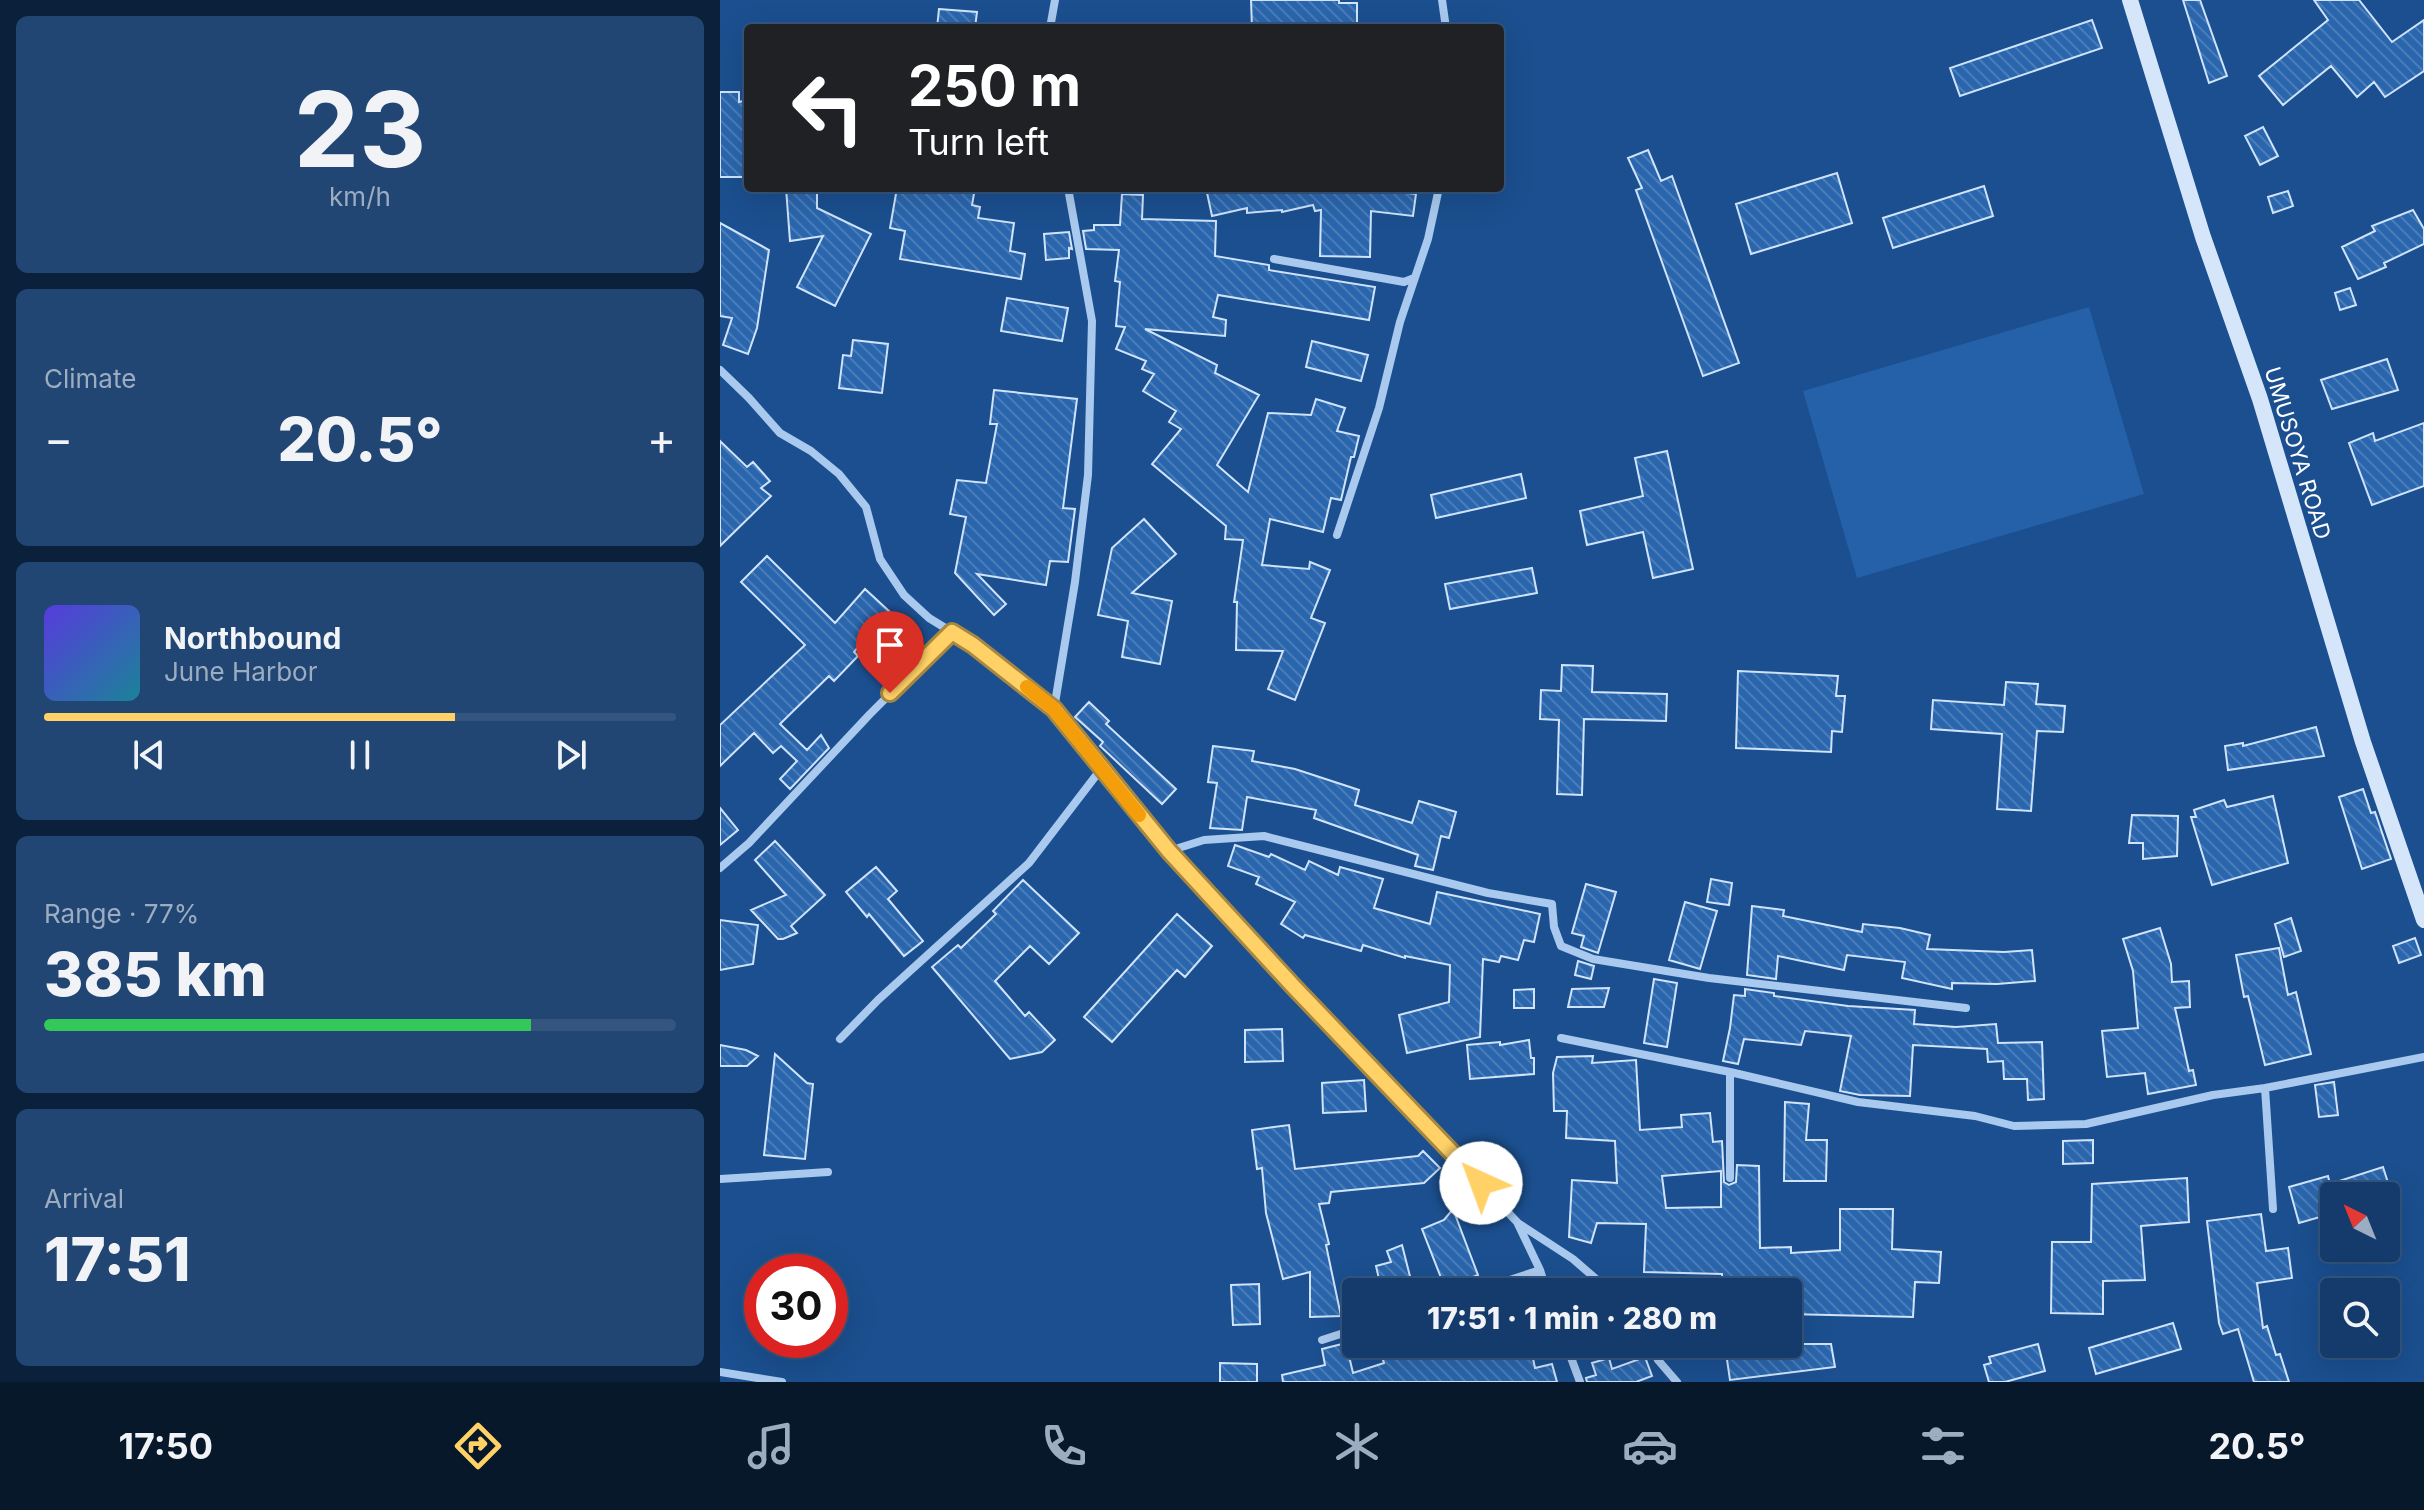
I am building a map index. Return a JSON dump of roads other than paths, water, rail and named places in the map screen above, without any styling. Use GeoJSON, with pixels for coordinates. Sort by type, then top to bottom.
{"type":"FeatureCollection","features":[{"type":"Feature","properties":{"kind":"main road","name":"UMUSOYA ROAD"},"geometry":{"type":"LineString","coordinates":[[2130,0],[2203,237],[2260,399],[2363,742],[2424,920]]}},
{"type":"Feature","properties":{"kind":"street"},"geometry":{"type":"LineString","coordinates":[[1051,24],[1055,0]]}},
{"type":"Feature","properties":{"kind":"street"},"geometry":{"type":"LineString","coordinates":[[1442,0],[1445,24]]}},
{"type":"Feature","properties":{"kind":"street"},"geometry":{"type":"LineString","coordinates":[[1054,709],[1075,582],[1088,475],[1092,337],[1092,321],[1069,192]]}},
{"type":"Feature","properties":{"kind":"street"},"geometry":{"type":"LineString","coordinates":[[1337,535],[1379,408],[1400,322],[1428,239],[1438,192]]}},
{"type":"Feature","properties":{"kind":"street"},"geometry":{"type":"LineString","coordinates":[[1274,259],[1404,282],[1410,282],[1415,277]]}},
{"type":"Feature","properties":{"kind":"street"},"geometry":{"type":"LineString","coordinates":[[720,370],[780,433],[811,451],[839,474],[866,507],[880,559],[904,595],[929,618],[973,645],[1054,709],[1169,851],[1518,1223],[1573,1259],[1595,1278]]}},
{"type":"Feature","properties":{"kind":"street"},"geometry":{"type":"LineString","coordinates":[[720,868],[749,843],[952,632]]}},
{"type":"Feature","properties":{"kind":"street"},"geometry":{"type":"LineString","coordinates":[[840,1039],[878,1000],[1029,863],[1101,769]]}},
{"type":"Feature","properties":{"kind":"street"},"geometry":{"type":"LineString","coordinates":[[1169,851],[1204,840],[1264,836],[1488,893],[1552,904],[1554,927],[1561,946],[1593,959],[1709,978],[1966,1008]]}},
{"type":"Feature","properties":{"kind":"street"},"geometry":{"type":"LineString","coordinates":[[1561,1038],[1858,1102],[1975,1116],[2014,1126],[2086,1124],[2213,1095],[2424,1057]]}},
{"type":"Feature","properties":{"kind":"street"},"geometry":{"type":"LineString","coordinates":[[1730,1072],[1730,1178]]}},
{"type":"Feature","properties":{"kind":"street"},"geometry":{"type":"LineString","coordinates":[[2265,1088],[2273,1209]]}},
{"type":"Feature","properties":{"kind":"street"},"geometry":{"type":"LineString","coordinates":[[720,1179],[828,1172]]}},
{"type":"Feature","properties":{"kind":"street"},"geometry":{"type":"LineString","coordinates":[[1518,1223],[1543,1278]]}},
{"type":"Feature","properties":{"kind":"street"},"geometry":{"type":"LineString","coordinates":[[1516,1278],[1540,1270]]}},
{"type":"Feature","properties":{"kind":"street"},"geometry":{"type":"LineString","coordinates":[[1322,1340],[1342,1334]]}},
{"type":"Feature","properties":{"kind":"street"},"geometry":{"type":"LineString","coordinates":[[1571,1358],[1580,1382]]}},
{"type":"Feature","properties":{"kind":"street"},"geometry":{"type":"LineString","coordinates":[[1657,1358],[1677,1382]]}},
{"type":"Feature","properties":{"kind":"street"},"geometry":{"type":"LineString","coordinates":[[720,1372],[782,1382]]}}]}
